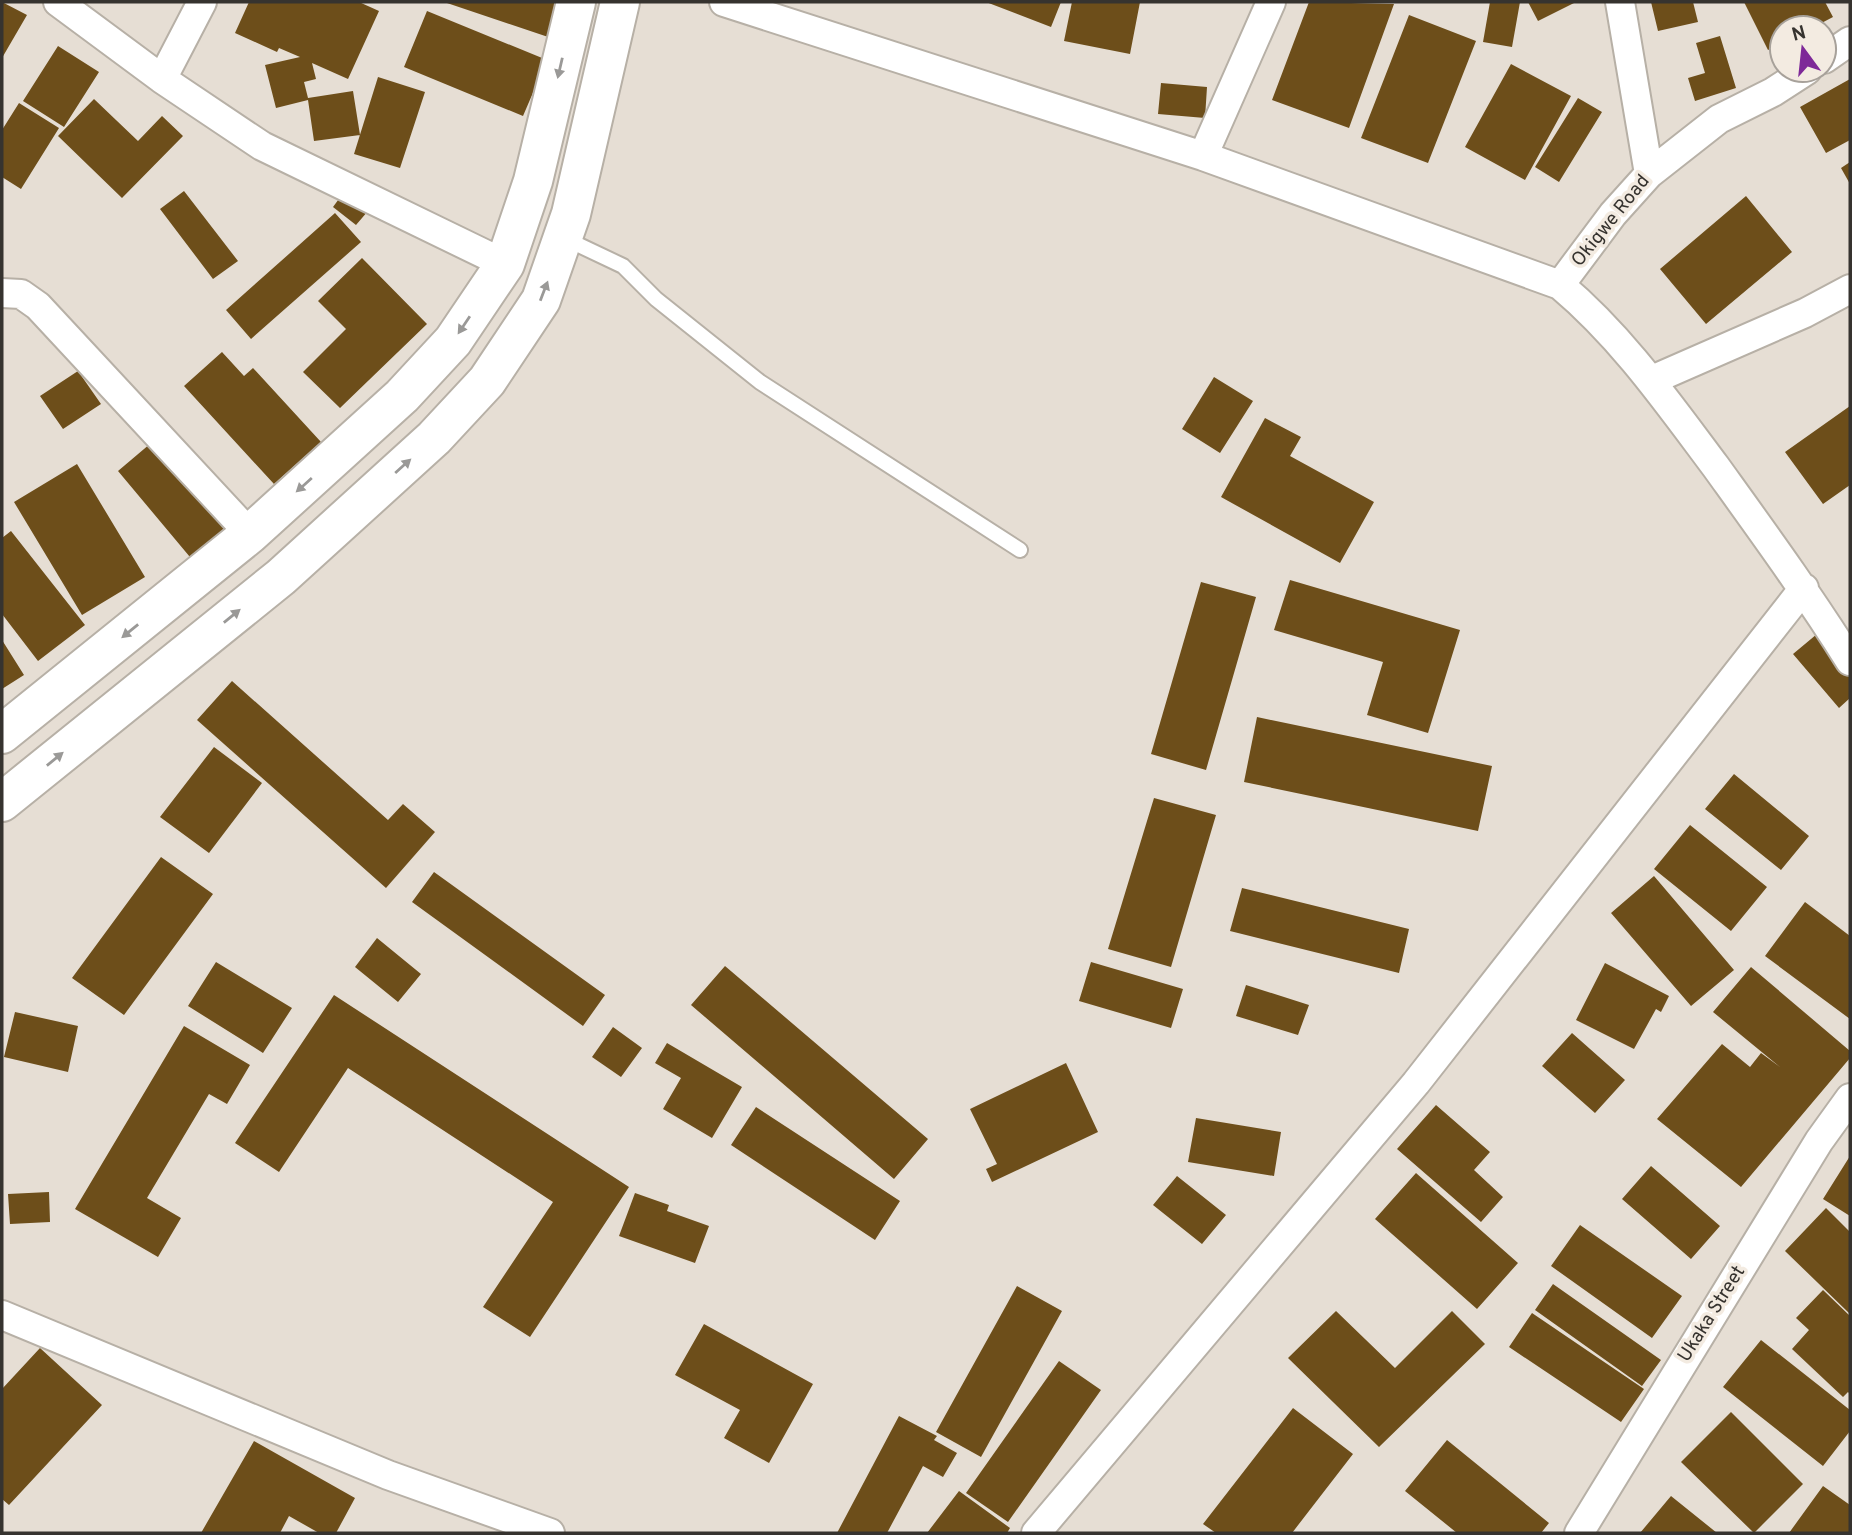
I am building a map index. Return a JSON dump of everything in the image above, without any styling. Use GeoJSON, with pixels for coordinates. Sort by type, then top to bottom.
{"type":"FeatureCollection","features":[{"type":"Feature","properties":{"kind":"main road"},"geometry":{"type":"LineString","coordinates":[[2,734],[250,534],[402,396],[453,341],[505,264],[533,181],[576,2]]}},
{"type":"Feature","properties":{"kind":"main road"},"geometry":{"type":"LineString","coordinates":[[2,802],[281,577],[434,438],[487,381],[541,300],[563,237],[621,2]]}},
{"type":"Feature","properties":{"kind":"street"},"geometry":{"type":"LineString","coordinates":[[58,2],[162,79],[262,146],[505,264]]}},
{"type":"Feature","properties":{"kind":"street"},"geometry":{"type":"LineString","coordinates":[[162,79],[202,2]]}},
{"type":"Feature","properties":{"kind":"street"},"geometry":{"type":"LineString","coordinates":[[724,2],[1203,156],[1560,285],[1585,306],[1652,380],[1804,588],[1850,661]]}},
{"type":"Feature","properties":{"kind":"street"},"geometry":{"type":"LineString","coordinates":[[1203,156],[1271,2]]}},
{"type":"Feature","properties":{"kind":"street"},"geometry":{"type":"LineString","coordinates":[[1620,2],[1648,174]]}},
{"type":"Feature","properties":{"kind":"street","name":"Okigwe Road"},"geometry":{"type":"LineString","coordinates":[[1560,285],[1612,215],[1648,174],[1719,119],[1785,84]]}},
{"type":"Feature","properties":{"kind":"street"},"geometry":{"type":"LineString","coordinates":[[1652,380],[1805,313],[1850,289]]}},
{"type":"Feature","properties":{"kind":"street"},"geometry":{"type":"LineString","coordinates":[[2,293],[21,294],[38,306],[250,534]]}},
{"type":"Feature","properties":{"kind":"street"},"geometry":{"type":"LineString","coordinates":[[1036,1533],[1416,1083],[1804,588]]}},
{"type":"Feature","properties":{"kind":"street","name":"Ukaka Street"},"geometry":{"type":"LineString","coordinates":[[1579,1533],[1812,1153],[1850,1098]]}},
{"type":"Feature","properties":{"kind":"street"},"geometry":{"type":"LineString","coordinates":[[2,1315],[388,1475],[550,1533]]}},
{"type":"Feature","properties":{"kind":"lane"},"geometry":{"type":"LineString","coordinates":[[563,237],[623,266],[656,299],[760,382],[1020,550]]}},
{"type":"Feature","properties":{"kind":"building"},"geometry":{"type":"Polygon","coordinates":[[[2,2],[27,15],[2,58],[2,2]]]}},
{"type":"Feature","properties":{"kind":"building"},"geometry":{"type":"Polygon","coordinates":[[[249,2],[359,2],[379,11],[348,79],[312,63],[316,79],[304,82],[308,98],[353,91],[360,135],[314,141],[308,100],[276,108],[265,65],[300,57],[279,48],[277,52],[235,33],[249,2]]]}},
{"type":"Feature","properties":{"kind":"building"},"geometry":{"type":"Polygon","coordinates":[[[444,2],[576,2],[563,42],[444,2]]]}},
{"type":"Feature","properties":{"kind":"building"},"geometry":{"type":"Polygon","coordinates":[[[986,2],[1061,2],[1051,27],[986,2]]]}},
{"type":"Feature","properties":{"kind":"building"},"geometry":{"type":"Polygon","coordinates":[[[1072,2],[1140,2],[1130,54],[1064,41],[1072,2]]]}},
{"type":"Feature","properties":{"kind":"building"},"geometry":{"type":"Polygon","coordinates":[[[1309,2],[1394,4],[1349,128],[1272,100],[1309,2]]]}},
{"type":"Feature","properties":{"kind":"building"},"geometry":{"type":"Polygon","coordinates":[[[1490,2],[1520,2],[1512,47],[1483,42],[1490,2]]]}},
{"type":"Feature","properties":{"kind":"building"},"geometry":{"type":"Polygon","coordinates":[[[1528,2],[1576,2],[1538,21],[1528,2]]]}},
{"type":"Feature","properties":{"kind":"building"},"geometry":{"type":"Polygon","coordinates":[[[1651,2],[1693,2],[1698,22],[1658,31],[1651,2]]]}},
{"type":"Feature","properties":{"kind":"building"},"geometry":{"type":"Polygon","coordinates":[[[1744,2],[1825,2],[1831,14],[1768,14],[1768,50],[1744,2]]]}},
{"type":"Feature","properties":{"kind":"building"},"geometry":{"type":"Polygon","coordinates":[[[427,11],[547,60],[523,116],[404,67],[427,11]]]}},
{"type":"Feature","properties":{"kind":"building"},"geometry":{"type":"Polygon","coordinates":[[[1409,15],[1476,41],[1428,163],[1361,138],[1409,15]]]}},
{"type":"Feature","properties":{"kind":"building"},"geometry":{"type":"Polygon","coordinates":[[[1720,36],[1736,88],[1695,101],[1688,78],[1705,73],[1696,43],[1720,36]]]}},
{"type":"Feature","properties":{"kind":"building"},"geometry":{"type":"Polygon","coordinates":[[[58,46],[99,72],[64,127],[23,101],[58,46]]]}},
{"type":"Feature","properties":{"kind":"building"},"geometry":{"type":"Polygon","coordinates":[[[1511,64],[1571,96],[1525,180],[1465,147],[1511,64]]]}},
{"type":"Feature","properties":{"kind":"building"},"geometry":{"type":"Polygon","coordinates":[[[378,77],[425,92],[400,168],[354,154],[378,77]]]}},
{"type":"Feature","properties":{"kind":"building"},"geometry":{"type":"Polygon","coordinates":[[[1850,79],[1850,140],[1826,153],[1800,107],[1850,79]]]}},
{"type":"Feature","properties":{"kind":"building"},"geometry":{"type":"Polygon","coordinates":[[[1161,83],[1207,87],[1205,118],[1158,114],[1161,83]]]}},
{"type":"Feature","properties":{"kind":"building"},"geometry":{"type":"Polygon","coordinates":[[[1578,98],[1602,112],[1559,182],[1535,167],[1578,98]]]}},
{"type":"Feature","properties":{"kind":"building"},"geometry":{"type":"Polygon","coordinates":[[[94,99],[138,141],[162,116],[183,136],[122,198],[58,136],[94,99]]]}},
{"type":"Feature","properties":{"kind":"building"},"geometry":{"type":"Polygon","coordinates":[[[19,103],[59,128],[21,189],[2,177],[2,130],[19,103]]]}},
{"type":"Feature","properties":{"kind":"building"},"geometry":{"type":"Polygon","coordinates":[[[1850,162],[1850,184],[1841,168],[1850,162]]]}},
{"type":"Feature","properties":{"kind":"building"},"geometry":{"type":"Polygon","coordinates":[[[184,191],[238,261],[213,279],[160,209],[184,191]]]}},
{"type":"Feature","properties":{"kind":"building"},"geometry":{"type":"Polygon","coordinates":[[[344,192],[368,211],[356,225],[333,207],[344,192]]]}},
{"type":"Feature","properties":{"kind":"building"},"geometry":{"type":"Polygon","coordinates":[[[1746,196],[1792,252],[1706,324],[1660,269],[1746,196]]]}},
{"type":"Feature","properties":{"kind":"building"},"geometry":{"type":"Polygon","coordinates":[[[335,213],[361,242],[251,339],[226,310],[335,213]]]}},
{"type":"Feature","properties":{"kind":"building"},"geometry":{"type":"Polygon","coordinates":[[[362,258],[427,324],[340,408],[303,372],[346,329],[318,301],[362,258]]]}},
{"type":"Feature","properties":{"kind":"building"},"geometry":{"type":"Polygon","coordinates":[[[222,352],[244,376],[253,368],[321,442],[274,484],[184,386],[222,352]]]}},
{"type":"Feature","properties":{"kind":"building"},"geometry":{"type":"Polygon","coordinates":[[[78,371],[101,404],[63,429],[40,396],[78,371]]]}},
{"type":"Feature","properties":{"kind":"building"},"geometry":{"type":"Polygon","coordinates":[[[1214,377],[1253,401],[1220,453],[1182,429],[1214,377]]]}},
{"type":"Feature","properties":{"kind":"building"},"geometry":{"type":"Polygon","coordinates":[[[1850,406],[1850,485],[1823,504],[1785,452],[1850,406]]]}},
{"type":"Feature","properties":{"kind":"building"},"geometry":{"type":"Polygon","coordinates":[[[1265,418],[1301,437],[1290,456],[1374,502],[1340,563],[1221,497],[1265,418]]]}},
{"type":"Feature","properties":{"kind":"building"},"geometry":{"type":"Polygon","coordinates":[[[157,438],[240,537],[200,569],[118,471],[157,438]]]}},
{"type":"Feature","properties":{"kind":"building"},"geometry":{"type":"Polygon","coordinates":[[[77,464],[145,577],[82,615],[14,502],[77,464]]]}},
{"type":"Feature","properties":{"kind":"building"},"geometry":{"type":"Polygon","coordinates":[[[11,531],[85,625],[38,661],[2,614],[2,538],[11,531]]]}},
{"type":"Feature","properties":{"kind":"building"},"geometry":{"type":"Polygon","coordinates":[[[1290,580],[1460,630],[1428,733],[1367,715],[1383,662],[1274,630],[1290,580]]]}},
{"type":"Feature","properties":{"kind":"building"},"geometry":{"type":"Polygon","coordinates":[[[1201,582],[1256,597],[1206,770],[1151,754],[1201,582]]]}},
{"type":"Feature","properties":{"kind":"building"},"geometry":{"type":"Polygon","coordinates":[[[1823,629],[1850,661],[1850,698],[1839,708],[1793,654],[1823,629]]]}},
{"type":"Feature","properties":{"kind":"building"},"geometry":{"type":"Polygon","coordinates":[[[2,640],[24,675],[2,689],[2,640]]]}},
{"type":"Feature","properties":{"kind":"building"},"geometry":{"type":"Polygon","coordinates":[[[232,681],[388,820],[403,804],[435,832],[386,888],[197,720],[232,681]]]}},
{"type":"Feature","properties":{"kind":"building"},"geometry":{"type":"Polygon","coordinates":[[[1257,717],[1492,766],[1478,831],[1244,782],[1257,717]]]}},
{"type":"Feature","properties":{"kind":"building"},"geometry":{"type":"Polygon","coordinates":[[[214,747],[262,783],[209,853],[160,817],[214,747]]]}},
{"type":"Feature","properties":{"kind":"building"},"geometry":{"type":"Polygon","coordinates":[[[1734,774],[1809,836],[1781,870],[1705,809],[1734,774]]]}},
{"type":"Feature","properties":{"kind":"building"},"geometry":{"type":"Polygon","coordinates":[[[1154,798],[1216,815],[1171,967],[1108,949],[1154,798]]]}},
{"type":"Feature","properties":{"kind":"building"},"geometry":{"type":"Polygon","coordinates":[[[1690,825],[1767,887],[1731,931],[1654,869],[1690,825]]]}},
{"type":"Feature","properties":{"kind":"building"},"geometry":{"type":"Polygon","coordinates":[[[161,857],[213,894],[124,1015],[72,978],[161,857]]]}},
{"type":"Feature","properties":{"kind":"building"},"geometry":{"type":"Polygon","coordinates":[[[434,872],[605,995],[583,1026],[412,902],[434,872]]]}},
{"type":"Feature","properties":{"kind":"building"},"geometry":{"type":"Polygon","coordinates":[[[1654,876],[1734,970],[1691,1006],[1611,913],[1654,876]]]}},
{"type":"Feature","properties":{"kind":"building"},"geometry":{"type":"Polygon","coordinates":[[[1242,888],[1409,929],[1399,973],[1230,931],[1242,888]]]}},
{"type":"Feature","properties":{"kind":"building"},"geometry":{"type":"Polygon","coordinates":[[[1805,902],[1850,936],[1850,1019],[1765,956],[1805,902]]]}},
{"type":"Feature","properties":{"kind":"building"},"geometry":{"type":"Polygon","coordinates":[[[377,938],[421,974],[398,1002],[355,967],[377,938]]]}},
{"type":"Feature","properties":{"kind":"building"},"geometry":{"type":"Polygon","coordinates":[[[216,962],[292,1008],[263,1053],[188,1006],[216,962]]]}},
{"type":"Feature","properties":{"kind":"building"},"geometry":{"type":"Polygon","coordinates":[[[1091,962],[1183,989],[1171,1028],[1079,1001],[1091,962]]]}},
{"type":"Feature","properties":{"kind":"building"},"geometry":{"type":"Polygon","coordinates":[[[1605,963],[1669,996],[1661,1012],[1656,1009],[1634,1049],[1576,1020],[1605,963]]]}},
{"type":"Feature","properties":{"kind":"building"},"geometry":{"type":"Polygon","coordinates":[[[725,966],[928,1139],[894,1179],[691,1005],[725,966]]]}},
{"type":"Feature","properties":{"kind":"building"},"geometry":{"type":"Polygon","coordinates":[[[1751,967],[1850,1051],[1850,1058],[1741,1187],[1657,1119],[1722,1044],[1750,1067],[1761,1053],[1780,1067],[1713,1012],[1751,967]]]}},
{"type":"Feature","properties":{"kind":"building"},"geometry":{"type":"Polygon","coordinates":[[[1246,985],[1309,1005],[1298,1035],[1236,1016],[1246,985]]]}},
{"type":"Feature","properties":{"kind":"building"},"geometry":{"type":"Polygon","coordinates":[[[334,995],[629,1187],[530,1337],[483,1307],[553,1202],[348,1068],[279,1172],[235,1143],[334,995]]]}},
{"type":"Feature","properties":{"kind":"building"},"geometry":{"type":"Polygon","coordinates":[[[15,1012],[78,1026],[68,1072],[4,1057],[15,1012]]]}},
{"type":"Feature","properties":{"kind":"building"},"geometry":{"type":"Polygon","coordinates":[[[184,1026],[250,1065],[227,1104],[209,1094],[147,1198],[181,1218],[158,1257],[75,1209],[184,1026]]]}},
{"type":"Feature","properties":{"kind":"building"},"geometry":{"type":"Polygon","coordinates":[[[613,1027],[642,1048],[621,1077],[592,1057],[613,1027]]]}},
{"type":"Feature","properties":{"kind":"building"},"geometry":{"type":"Polygon","coordinates":[[[1572,1033],[1625,1080],[1595,1113],[1542,1066],[1572,1033]]]}},
{"type":"Feature","properties":{"kind":"building"},"geometry":{"type":"Polygon","coordinates":[[[667,1043],[742,1087],[712,1138],[663,1109],[681,1078],[655,1063],[667,1043]]]}},
{"type":"Feature","properties":{"kind":"building"},"geometry":{"type":"Polygon","coordinates":[[[1066,1063],[1098,1132],[992,1182],[986,1169],[997,1164],[970,1109],[1066,1063]]]}},
{"type":"Feature","properties":{"kind":"building"},"geometry":{"type":"Polygon","coordinates":[[[1436,1105],[1490,1152],[1474,1170],[1503,1197],[1481,1222],[1397,1149],[1436,1105]]]}},
{"type":"Feature","properties":{"kind":"building"},"geometry":{"type":"Polygon","coordinates":[[[756,1107],[900,1201],[875,1240],[731,1145],[756,1107]]]}},
{"type":"Feature","properties":{"kind":"building"},"geometry":{"type":"Polygon","coordinates":[[[1196,1118],[1281,1132],[1274,1176],[1188,1162],[1196,1118]]]}},
{"type":"Feature","properties":{"kind":"building"},"geometry":{"type":"Polygon","coordinates":[[[1850,1156],[1850,1216],[1823,1199],[1850,1156]]]}},
{"type":"Feature","properties":{"kind":"building"},"geometry":{"type":"Polygon","coordinates":[[[1651,1166],[1720,1226],[1691,1259],[1622,1199],[1651,1166]]]}},
{"type":"Feature","properties":{"kind":"building"},"geometry":{"type":"Polygon","coordinates":[[[1416,1173],[1518,1263],[1477,1309],[1375,1219],[1416,1173]]]}},
{"type":"Feature","properties":{"kind":"building"},"geometry":{"type":"Polygon","coordinates":[[[1177,1176],[1226,1215],[1202,1244],[1153,1205],[1177,1176]]]}},
{"type":"Feature","properties":{"kind":"building"},"geometry":{"type":"Polygon","coordinates":[[[49,1192],[50,1222],[10,1224],[8,1194],[49,1192]]]}},
{"type":"Feature","properties":{"kind":"building"},"geometry":{"type":"Polygon","coordinates":[[[635,1193],[669,1205],[667,1211],[709,1226],[695,1263],[619,1236],[635,1193]]]}},
{"type":"Feature","properties":{"kind":"building"},"geometry":{"type":"Polygon","coordinates":[[[1826,1208],[1850,1232],[1850,1314],[1785,1251],[1826,1208]]]}},
{"type":"Feature","properties":{"kind":"building"},"geometry":{"type":"Polygon","coordinates":[[[1580,1225],[1682,1296],[1652,1338],[1551,1266],[1580,1225]]]}},
{"type":"Feature","properties":{"kind":"building"},"geometry":{"type":"Polygon","coordinates":[[[1553,1284],[1661,1360],[1642,1386],[1535,1310],[1553,1284]]]}},
{"type":"Feature","properties":{"kind":"building"},"geometry":{"type":"Polygon","coordinates":[[[1017,1286],[1062,1311],[981,1457],[936,1432],[1017,1286]]]}},
{"type":"Feature","properties":{"kind":"building"},"geometry":{"type":"Polygon","coordinates":[[[1823,1290],[1850,1316],[1850,1394],[1848,1392],[1843,1397],[1792,1349],[1809,1330],[1796,1318],[1823,1290]]]}},
{"type":"Feature","properties":{"kind":"building"},"geometry":{"type":"Polygon","coordinates":[[[1336,1311],[1395,1368],[1452,1311],[1485,1344],[1379,1447],[1288,1358],[1336,1311]]]}},
{"type":"Feature","properties":{"kind":"building"},"geometry":{"type":"Polygon","coordinates":[[[1532,1313],[1644,1389],[1621,1422],[1509,1347],[1532,1313]]]}},
{"type":"Feature","properties":{"kind":"building"},"geometry":{"type":"Polygon","coordinates":[[[704,1324],[813,1384],[769,1463],[724,1438],[740,1410],[675,1375],[704,1324]]]}},
{"type":"Feature","properties":{"kind":"building"},"geometry":{"type":"Polygon","coordinates":[[[1761,1340],[1850,1410],[1850,1431],[1823,1466],[1723,1387],[1761,1340]]]}},
{"type":"Feature","properties":{"kind":"building"},"geometry":{"type":"Polygon","coordinates":[[[40,1348],[102,1405],[9,1505],[2,1499],[2,1389],[40,1348]]]}},
{"type":"Feature","properties":{"kind":"building"},"geometry":{"type":"Polygon","coordinates":[[[1059,1361],[1101,1390],[1008,1522],[966,1493],[1059,1361]]]}},
{"type":"Feature","properties":{"kind":"building"},"geometry":{"type":"Polygon","coordinates":[[[1293,1408],[1353,1454],[1292,1533],[1216,1533],[1203,1524],[1293,1408]]]}},
{"type":"Feature","properties":{"kind":"building"},"geometry":{"type":"Polygon","coordinates":[[[1731,1412],[1803,1484],[1754,1533],[1681,1462],[1731,1412]]]}},
{"type":"Feature","properties":{"kind":"building"},"geometry":{"type":"Polygon","coordinates":[[[899,1416],[937,1436],[934,1440],[957,1453],[943,1477],[923,1466],[887,1533],[837,1533],[899,1416]]]}},
{"type":"Feature","properties":{"kind":"building"},"geometry":{"type":"Polygon","coordinates":[[[1447,1440],[1549,1523],[1541,1533],[1457,1533],[1405,1491],[1447,1440]]]}},
{"type":"Feature","properties":{"kind":"building"},"geometry":{"type":"Polygon","coordinates":[[[254,1441],[355,1498],[336,1533],[319,1533],[289,1516],[280,1533],[201,1533],[254,1441]]]}},
{"type":"Feature","properties":{"kind":"building"},"geometry":{"type":"Polygon","coordinates":[[[1823,1486],[1850,1505],[1850,1533],[1789,1533],[1823,1486]]]}},
{"type":"Feature","properties":{"kind":"building"},"geometry":{"type":"Polygon","coordinates":[[[959,1491],[1010,1528],[1007,1533],[927,1533],[959,1491]]]}},
{"type":"Feature","properties":{"kind":"building"},"geometry":{"type":"Polygon","coordinates":[[[1671,1496],[1717,1533],[1640,1533],[1671,1496]]]}}]}
